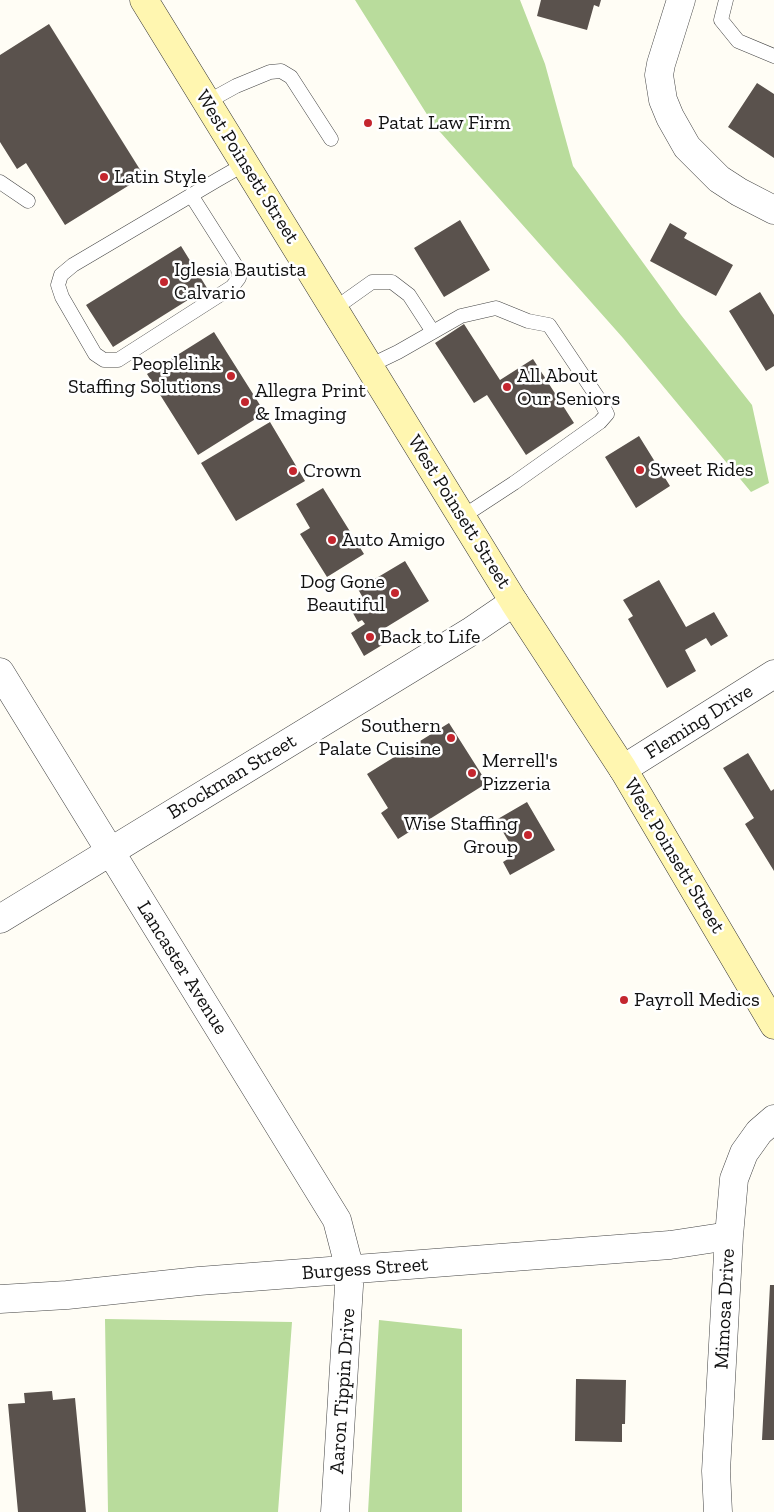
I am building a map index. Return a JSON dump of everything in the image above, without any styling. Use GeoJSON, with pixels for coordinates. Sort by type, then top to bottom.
{"type":"FeatureCollection","features":[{"type":"Feature","properties":{"kind":"main road","name":"West Poinsett Street"},"geometry":{"type":"LineString","coordinates":[[144,0],[514,602],[623,769],[774,1025]]}},
{"type":"Feature","properties":{"kind":"street"},"geometry":{"type":"LineString","coordinates":[[682,0],[659,74],[664,100],[670,117],[687,147],[719,179],[739,192],[774,210]]}},
{"type":"Feature","properties":{"kind":"street","name":"Brockman Street"},"geometry":{"type":"LineString","coordinates":[[0,919],[470,632],[514,602]]}},
{"type":"Feature","properties":{"kind":"street","name":"Lancaster Avenue"},"geometry":{"type":"LineString","coordinates":[[0,672],[337,1220],[350,1270]]}},
{"type":"Feature","properties":{"kind":"street","name":"Fleming Drive"},"geometry":{"type":"LineString","coordinates":[[623,769],[774,674]]}},
{"type":"Feature","properties":{"kind":"street","name":"Mimosa Drive"},"geometry":{"type":"LineString","coordinates":[[718,1512],[716,1471],[734,1179],[744,1153],[759,1132],[774,1119]]}},
{"type":"Feature","properties":{"kind":"street","name":"Burgess Street"},"geometry":{"type":"LineString","coordinates":[[0,1299],[67,1296],[198,1281],[670,1245],[729,1236]]}},
{"type":"Feature","properties":{"kind":"street","name":"Aaron Tippin Drive"},"geometry":{"type":"LineString","coordinates":[[335,1512],[350,1270]]}},
{"type":"Feature","properties":{"kind":"lane"},"geometry":{"type":"LineString","coordinates":[[726,0],[721,20],[738,41],[774,56]]}},
{"type":"Feature","properties":{"kind":"lane"},"geometry":{"type":"LineString","coordinates":[[207,102],[236,86],[270,72],[281,71],[291,78],[331,139]]}},
{"type":"Feature","properties":{"kind":"lane"},"geometry":{"type":"LineString","coordinates":[[191,195],[238,269],[239,278],[232,286],[118,360],[104,360],[96,354],[62,297],[58,285],[62,275],[73,265],[191,195],[245,164]]}},
{"type":"Feature","properties":{"kind":"lane"},"geometry":{"type":"LineString","coordinates":[[0,182],[28,201]]}},
{"type":"Feature","properties":{"kind":"lane"},"geometry":{"type":"LineString","coordinates":[[334,309],[372,282],[392,282],[409,295],[433,332]]}},
{"type":"Feature","properties":{"kind":"lane"},"geometry":{"type":"LineString","coordinates":[[369,366],[398,352],[461,316],[496,308],[528,321],[549,325],[602,404],[606,414],[600,422],[462,517]]}},
{"type":"Feature","properties":{"kind":"green space"},"geometry":{"type":"Polygon","coordinates":[[[355,0],[520,0],[545,64],[573,166],[681,315],[752,405],[769,483],[751,492],[623,338],[433,124],[355,0]]]}},
{"type":"Feature","properties":{"kind":"green space"},"geometry":{"type":"Polygon","coordinates":[[[105,1319],[292,1322],[278,1512],[108,1512],[105,1319]]]}},
{"type":"Feature","properties":{"kind":"green space"},"geometry":{"type":"Polygon","coordinates":[[[379,1320],[462,1329],[462,1512],[368,1512],[379,1320]]]}},
{"type":"Feature","properties":{"kind":"building"},"geometry":{"type":"Polygon","coordinates":[[[541,0],[601,0],[599,7],[594,5],[587,30],[537,16],[541,0]]]}},
{"type":"Feature","properties":{"kind":"building"},"geometry":{"type":"Polygon","coordinates":[[[49,24],[144,176],[65,225],[26,163],[17,169],[0,142],[0,55],[49,24]]]}},
{"type":"Feature","properties":{"kind":"building"},"geometry":{"type":"Polygon","coordinates":[[[757,83],[774,94],[774,158],[728,127],[757,83]]]}},
{"type":"Feature","properties":{"kind":"building"},"geometry":{"type":"Polygon","coordinates":[[[460,220],[490,270],[444,297],[414,248],[460,220]]]}},
{"type":"Feature","properties":{"kind":"building"},"geometry":{"type":"Polygon","coordinates":[[[670,223],[687,233],[684,238],[733,265],[716,296],[650,261],[670,223]]]}},
{"type":"Feature","properties":{"kind":"building"},"geometry":{"type":"Polygon","coordinates":[[[181,246],[207,288],[113,347],[86,305],[181,246]]]}},
{"type":"Feature","properties":{"kind":"building"},"geometry":{"type":"Polygon","coordinates":[[[760,292],[774,315],[774,366],[766,371],[729,311],[760,292]]]}},
{"type":"Feature","properties":{"kind":"building","name":"All About Our Seniors"},"geometry":{"type":"Polygon","coordinates":[[[464,324],[500,380],[533,359],[574,423],[526,455],[487,395],[474,403],[435,343],[464,324]]]}},
{"type":"Feature","properties":{"kind":"building"},"geometry":{"type":"Polygon","coordinates":[[[214,332],[265,413],[198,455],[147,374],[214,332]]]}},
{"type":"Feature","properties":{"kind":"building"},"geometry":{"type":"Polygon","coordinates":[[[270,422],[305,481],[236,521],[201,463],[270,422]]]}},
{"type":"Feature","properties":{"kind":"building"},"geometry":{"type":"Polygon","coordinates":[[[639,436],[670,486],[636,508],[605,457],[639,436]]]}},
{"type":"Feature","properties":{"kind":"building"},"geometry":{"type":"Polygon","coordinates":[[[323,488],[364,554],[327,577],[300,534],[310,528],[296,504],[323,488]]]}},
{"type":"Feature","properties":{"kind":"building"},"geometry":{"type":"Polygon","coordinates":[[[405,561],[429,601],[385,628],[392,639],[364,656],[351,633],[365,624],[362,620],[358,622],[349,606],[363,598],[358,589],[405,561]]]}},
{"type":"Feature","properties":{"kind":"building"},"geometry":{"type":"Polygon","coordinates":[[[659,580],[686,627],[714,612],[728,636],[711,646],[706,638],[685,650],[696,671],[667,688],[628,619],[633,616],[623,600],[659,580]]]}},
{"type":"Feature","properties":{"kind":"building"},"geometry":{"type":"Polygon","coordinates":[[[449,723],[487,783],[398,839],[381,813],[388,808],[367,774],[449,723]]]}},
{"type":"Feature","properties":{"kind":"building"},"geometry":{"type":"Polygon","coordinates":[[[748,753],[771,791],[774,789],[774,871],[745,824],[754,818],[723,768],[748,753]]]}},
{"type":"Feature","properties":{"kind":"building"},"geometry":{"type":"Polygon","coordinates":[[[527,802],[555,850],[510,875],[503,862],[516,854],[496,820],[527,802]]]}},
{"type":"Feature","properties":{"kind":"building"},"geometry":{"type":"Polygon","coordinates":[[[770,1285],[774,1285],[774,1440],[762,1440],[770,1285]]]}},
{"type":"Feature","properties":{"kind":"building"},"geometry":{"type":"Polygon","coordinates":[[[576,1379],[626,1380],[625,1424],[622,1424],[622,1442],[575,1441],[576,1379]]]}},
{"type":"Feature","properties":{"kind":"building"},"geometry":{"type":"Polygon","coordinates":[[[52,1391],[53,1400],[75,1398],[86,1512],[18,1512],[8,1404],[25,1403],[24,1393],[52,1391]]]}},
{"type":"Feature","properties":{"kind":"place","name":"Patat Law Firm"},"geometry":{"type":"Point","coordinates":[368,123]}},
{"type":"Feature","properties":{"kind":"place","name":"Latin Style"},"geometry":{"type":"Point","coordinates":[104,177]}},
{"type":"Feature","properties":{"kind":"place","name":"Iglesia Bautista Calvario"},"geometry":{"type":"Point","coordinates":[164,282]}},
{"type":"Feature","properties":{"kind":"place","name":"Peoplelink Staffing Solutions"},"geometry":{"type":"Point","coordinates":[231,376]}},
{"type":"Feature","properties":{"kind":"place","name":"All About Our Seniors"},"geometry":{"type":"Point","coordinates":[507,387]}},
{"type":"Feature","properties":{"kind":"place","name":"Allegra Print & Imaging"},"geometry":{"type":"Point","coordinates":[245,402]}},
{"type":"Feature","properties":{"kind":"place","name":"Sweet Rides"},"geometry":{"type":"Point","coordinates":[640,470]}},
{"type":"Feature","properties":{"kind":"place","name":"Crown"},"geometry":{"type":"Point","coordinates":[293,471]}},
{"type":"Feature","properties":{"kind":"place","name":"Auto Amigo"},"geometry":{"type":"Point","coordinates":[332,540]}},
{"type":"Feature","properties":{"kind":"place","name":"Dog Gone Beautiful"},"geometry":{"type":"Point","coordinates":[395,593]}},
{"type":"Feature","properties":{"kind":"place","name":"Back to Life"},"geometry":{"type":"Point","coordinates":[370,637]}},
{"type":"Feature","properties":{"kind":"place","name":"Southern Palate Cuisine"},"geometry":{"type":"Point","coordinates":[451,738]}},
{"type":"Feature","properties":{"kind":"place","name":"Merrell's Pizzeria"},"geometry":{"type":"Point","coordinates":[472,773]}},
{"type":"Feature","properties":{"kind":"place","name":"Wise Staffing Group"},"geometry":{"type":"Point","coordinates":[528,835]}},
{"type":"Feature","properties":{"kind":"place","name":"Payroll Medics"},"geometry":{"type":"Point","coordinates":[624,1000]}}]}
